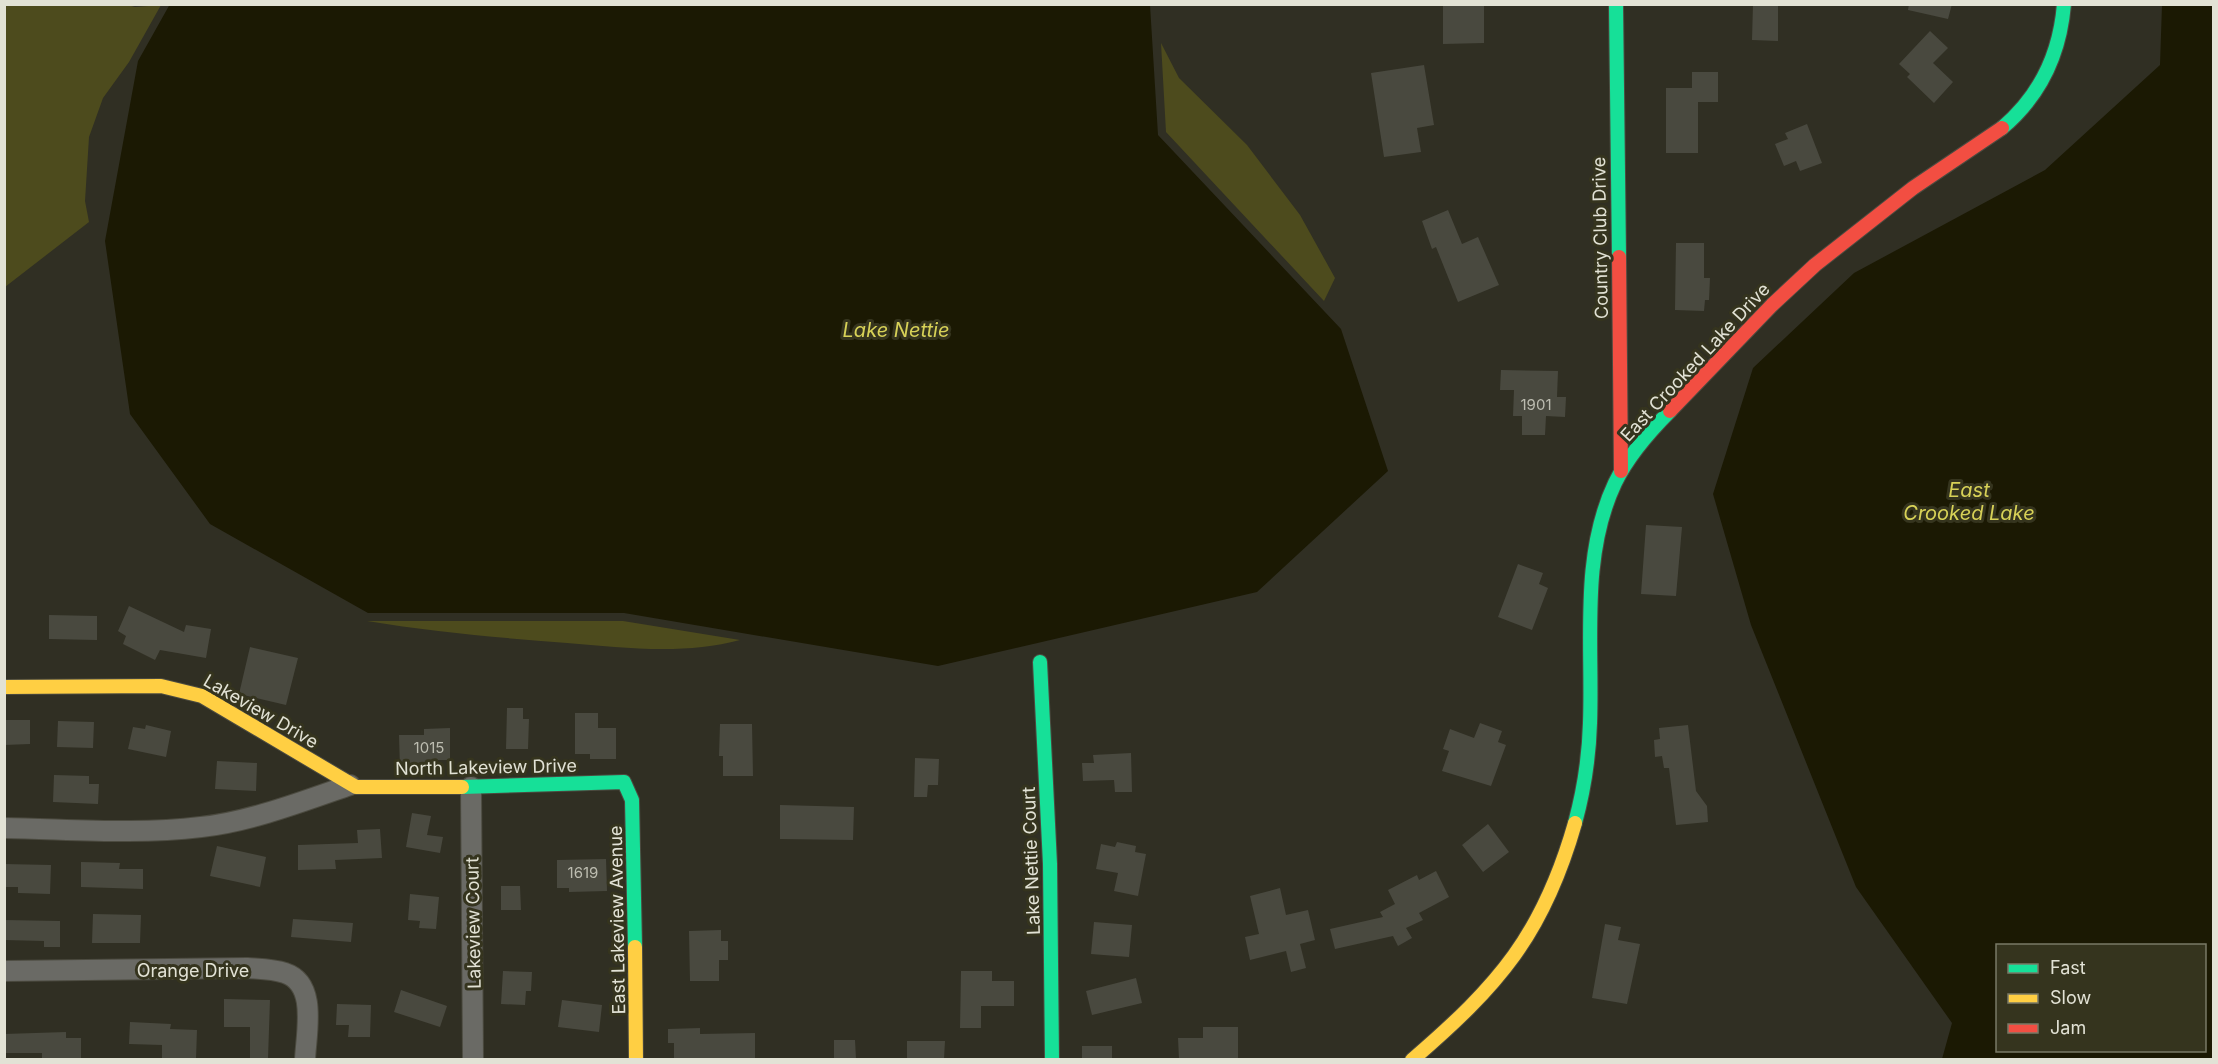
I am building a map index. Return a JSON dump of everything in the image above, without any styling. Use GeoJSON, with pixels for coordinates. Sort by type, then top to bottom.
{"type":"FeatureCollection","features":[{"type":"Feature","properties":{"kind":"street","name":"Country Club Drive"},"geometry":{"type":"LineString","coordinates":[[1616,4],[1621,471]]}},
{"type":"Feature","properties":{"kind":"street","name":"East Crooked Lake Drive"},"geometry":{"type":"LineString","coordinates":[[1412,1059],[1466,1015],[1508,967],[1538,920],[1563,864],[1578,814],[1588,753],[1589,626],[1595,560],[1605,513],[1621,471],[1634,452],[1663,420],[1815,265],[1918,185],[2006,125],[2034,94],[2054,58],[2063,29],[2064,4]]}},
{"type":"Feature","properties":{"kind":"street","name":"Lake Nettie Court"},"geometry":{"type":"LineString","coordinates":[[1040,662],[1050,864],[1052,1059]]}},
{"type":"Feature","properties":{"kind":"street","name":"Lakeview Drive"},"geometry":{"type":"LineString","coordinates":[[4,687],[162,686],[184,689],[202,696],[350,785]]}},
{"type":"Feature","properties":{"kind":"street","name":"North Lakeview Drive"},"geometry":{"type":"LineString","coordinates":[[350,785],[356,787],[471,788],[624,782]]}},
{"type":"Feature","properties":{"kind":"street","name":"East Lakeview Avenue"},"geometry":{"type":"LineString","coordinates":[[624,782],[633,800],[636,1059]]}},
{"type":"Feature","properties":{"kind":"street"},"geometry":{"type":"LineString","coordinates":[[4,828],[130,831],[201,827],[312,798],[350,785]]}},
{"type":"Feature","properties":{"kind":"street","name":"Lakeview Court"},"geometry":{"type":"LineString","coordinates":[[471,788],[473,1059]]}},
{"type":"Feature","properties":{"kind":"street","name":"Orange Drive"},"geometry":{"type":"LineString","coordinates":[[4,971],[247,968],[284,973],[295,979],[303,989],[307,1001],[305,1059]]}},
{"type":"Feature","properties":{"kind":"shaded area"},"geometry":{"type":"Polygon","coordinates":[[[124,4],[135,7],[161,5],[129,62],[103,98],[89,137],[85,201],[89,222],[5,287],[5,5],[124,4]]]}},
{"type":"Feature","properties":{"kind":"shaded area"},"geometry":{"type":"Polygon","coordinates":[[[1161,43],[1179,78],[1247,145],[1300,215],[1335,278],[1324,301],[1166,132],[1161,43]]]}},
{"type":"Feature","properties":{"kind":"shaded area"},"geometry":{"type":"Polygon","coordinates":[[[367,621],[623,621],[740,640],[698,648],[633,648],[467,634],[367,621]]]}},
{"type":"Feature","properties":{"kind":"water","name":"Lake Nettie"},"geometry":{"type":"Polygon","coordinates":[[[170,4],[1150,5],[1158,135],[1341,329],[1388,471],[1257,592],[938,666],[624,613],[368,613],[210,524],[130,414],[105,241],[138,61],[170,4]]]}},
{"type":"Feature","properties":{"kind":"water","name":"East Crooked Lake"},"geometry":{"type":"Polygon","coordinates":[[[2162,5],[2213,5],[2213,1059],[1942,1059],[1952,1023],[1856,887],[1751,625],[1713,494],[1753,368],[1854,273],[2045,170],[2160,65],[2162,5]]]}},
{"type":"Feature","properties":{"kind":"building"},"geometry":{"type":"Polygon","coordinates":[[[1443,4],[1484,4],[1484,43],[1443,44],[1443,4]]]}},
{"type":"Feature","properties":{"kind":"building"},"geometry":{"type":"Polygon","coordinates":[[[1753,4],[1778,4],[1778,41],[1752,40],[1753,4]]]}},
{"type":"Feature","properties":{"kind":"building"},"geometry":{"type":"Polygon","coordinates":[[[1909,4],[1952,4],[1948,19],[1908,10],[1909,4]]]}},
{"type":"Feature","properties":{"kind":"building"},"geometry":{"type":"Polygon","coordinates":[[[1930,31],[1948,48],[1933,63],[1953,82],[1934,103],[1907,77],[1910,74],[1899,64],[1930,31]]]}},
{"type":"Feature","properties":{"kind":"building"},"geometry":{"type":"Polygon","coordinates":[[[1424,65],[1434,125],[1417,128],[1421,152],[1384,157],[1371,73],[1424,65]]]}},
{"type":"Feature","properties":{"kind":"building"},"geometry":{"type":"Polygon","coordinates":[[[1692,72],[1718,72],[1718,102],[1698,102],[1698,153],[1666,153],[1666,88],[1692,88],[1692,72]]]}},
{"type":"Feature","properties":{"kind":"building"},"geometry":{"type":"Polygon","coordinates":[[[1807,124],[1822,163],[1800,171],[1796,161],[1784,166],[1775,144],[1788,139],[1785,133],[1807,124]]]}},
{"type":"Feature","properties":{"kind":"building"},"geometry":{"type":"Polygon","coordinates":[[[1448,210],[1462,244],[1478,237],[1499,285],[1458,302],[1436,247],[1432,249],[1422,221],[1448,210]]]}},
{"type":"Feature","properties":{"kind":"building"},"geometry":{"type":"Polygon","coordinates":[[[1676,243],[1704,243],[1704,278],[1710,278],[1709,300],[1705,300],[1704,311],[1675,310],[1676,243]]]}},
{"type":"Feature","properties":{"kind":"building"},"geometry":{"type":"Polygon","coordinates":[[[1501,370],[1558,371],[1557,397],[1566,397],[1565,417],[1546,416],[1545,435],[1522,435],[1522,416],[1513,416],[1514,390],[1500,390],[1501,370]]]}},
{"type":"Feature","properties":{"kind":"building"},"geometry":{"type":"Polygon","coordinates":[[[1646,525],[1682,527],[1676,596],[1641,594],[1646,525]]]}},
{"type":"Feature","properties":{"kind":"building"},"geometry":{"type":"Polygon","coordinates":[[[1518,564],[1543,573],[1539,584],[1548,588],[1532,630],[1498,617],[1518,564]]]}},
{"type":"Feature","properties":{"kind":"building"},"geometry":{"type":"Polygon","coordinates":[[[129,606],[184,632],[186,625],[211,629],[206,658],[160,650],[155,660],[123,644],[126,636],[118,631],[129,606]]]}},
{"type":"Feature","properties":{"kind":"building"},"geometry":{"type":"Polygon","coordinates":[[[49,615],[97,616],[97,640],[49,639],[49,615]]]}},
{"type":"Feature","properties":{"kind":"building"},"geometry":{"type":"Polygon","coordinates":[[[250,647],[298,658],[286,705],[239,694],[250,647]]]}},
{"type":"Feature","properties":{"kind":"building"},"geometry":{"type":"Polygon","coordinates":[[[507,708],[523,708],[523,719],[529,719],[528,749],[506,749],[507,708]]]}},
{"type":"Feature","properties":{"kind":"building"},"geometry":{"type":"Polygon","coordinates":[[[575,713],[598,713],[598,728],[616,728],[616,759],[590,759],[590,754],[575,754],[575,713]]]}},
{"type":"Feature","properties":{"kind":"building"},"geometry":{"type":"Polygon","coordinates":[[[4,720],[30,720],[30,744],[4,745],[4,720]]]}},
{"type":"Feature","properties":{"kind":"building"},"geometry":{"type":"Polygon","coordinates":[[[58,721],[94,722],[93,748],[57,747],[58,721]]]}},
{"type":"Feature","properties":{"kind":"building"},"geometry":{"type":"Polygon","coordinates":[[[1480,723],[1502,731],[1498,742],[1506,745],[1491,786],[1442,771],[1449,751],[1443,749],[1450,729],[1474,738],[1480,723]]]}},
{"type":"Feature","properties":{"kind":"building"},"geometry":{"type":"Polygon","coordinates":[[[720,724],[752,724],[753,776],[723,776],[723,756],[719,756],[720,724]]]}},
{"type":"Feature","properties":{"kind":"building"},"geometry":{"type":"Polygon","coordinates":[[[146,725],[171,731],[166,757],[128,749],[133,727],[145,729],[146,725]]]}},
{"type":"Feature","properties":{"kind":"building"},"geometry":{"type":"Polygon","coordinates":[[[1688,725],[1696,791],[1707,806],[1708,822],[1676,825],[1669,768],[1664,768],[1662,756],[1655,757],[1654,740],[1660,739],[1659,728],[1688,725]]]}},
{"type":"Feature","properties":{"kind":"building"},"geometry":{"type":"Polygon","coordinates":[[[450,728],[450,760],[434,760],[434,768],[400,769],[399,735],[424,735],[424,729],[450,728]]]}},
{"type":"Feature","properties":{"kind":"building"},"geometry":{"type":"Polygon","coordinates":[[[1131,753],[1132,792],[1115,792],[1114,780],[1083,781],[1082,763],[1094,763],[1093,755],[1131,753]]]}},
{"type":"Feature","properties":{"kind":"building"},"geometry":{"type":"Polygon","coordinates":[[[915,758],[939,759],[938,785],[928,785],[927,797],[914,797],[915,758]]]}},
{"type":"Feature","properties":{"kind":"building"},"geometry":{"type":"Polygon","coordinates":[[[217,761],[257,763],[256,791],[215,789],[217,761]]]}},
{"type":"Feature","properties":{"kind":"building"},"geometry":{"type":"Polygon","coordinates":[[[54,775],[89,776],[89,784],[99,784],[98,804],[53,802],[54,775]]]}},
{"type":"Feature","properties":{"kind":"building"},"geometry":{"type":"Polygon","coordinates":[[[780,805],[854,807],[853,840],[780,839],[780,805]]]}},
{"type":"Feature","properties":{"kind":"building"},"geometry":{"type":"Polygon","coordinates":[[[412,813],[431,816],[427,835],[443,837],[440,853],[406,847],[412,813]]]}},
{"type":"Feature","properties":{"kind":"building"},"geometry":{"type":"Polygon","coordinates":[[[1488,824],[1509,852],[1483,872],[1462,845],[1488,824]]]}},
{"type":"Feature","properties":{"kind":"building"},"geometry":{"type":"Polygon","coordinates":[[[380,829],[382,858],[335,860],[336,869],[298,870],[298,845],[358,843],[357,830],[380,829]]]}},
{"type":"Feature","properties":{"kind":"building"},"geometry":{"type":"Polygon","coordinates":[[[1117,842],[1136,846],[1135,852],[1146,854],[1138,896],[1114,891],[1118,873],[1096,869],[1101,844],[1115,847],[1117,842]]]}},
{"type":"Feature","properties":{"kind":"building"},"geometry":{"type":"Polygon","coordinates":[[[217,846],[266,857],[260,887],[210,876],[217,846]]]}},
{"type":"Feature","properties":{"kind":"building"},"geometry":{"type":"Polygon","coordinates":[[[606,859],[607,891],[569,892],[569,888],[557,888],[557,860],[606,859]]]}},
{"type":"Feature","properties":{"kind":"building"},"geometry":{"type":"Polygon","coordinates":[[[81,862],[120,863],[119,869],[143,869],[143,889],[81,887],[81,862]]]}},
{"type":"Feature","properties":{"kind":"building"},"geometry":{"type":"Polygon","coordinates":[[[4,864],[51,865],[50,894],[18,893],[18,887],[4,887],[4,864]]]}},
{"type":"Feature","properties":{"kind":"building"},"geometry":{"type":"Polygon","coordinates":[[[1436,871],[1449,897],[1419,913],[1423,920],[1406,928],[1412,938],[1398,946],[1393,936],[1335,949],[1330,929],[1383,917],[1380,912],[1395,904],[1388,890],[1417,875],[1419,880],[1436,871]]]}},
{"type":"Feature","properties":{"kind":"building"},"geometry":{"type":"Polygon","coordinates":[[[501,886],[520,886],[521,910],[501,910],[501,886]]]}},
{"type":"Feature","properties":{"kind":"building"},"geometry":{"type":"Polygon","coordinates":[[[1280,888],[1286,915],[1308,910],[1315,940],[1300,944],[1306,968],[1291,972],[1286,951],[1250,960],[1245,937],[1259,934],[1250,896],[1280,888]]]}},
{"type":"Feature","properties":{"kind":"building"},"geometry":{"type":"Polygon","coordinates":[[[410,894],[439,897],[436,929],[419,928],[420,921],[408,920],[410,894]]]}},
{"type":"Feature","properties":{"kind":"building"},"geometry":{"type":"Polygon","coordinates":[[[93,914],[141,915],[140,943],[92,943],[93,914]]]}},
{"type":"Feature","properties":{"kind":"building"},"geometry":{"type":"Polygon","coordinates":[[[293,919],[353,923],[351,942],[291,937],[293,919]]]}},
{"type":"Feature","properties":{"kind":"building"},"geometry":{"type":"Polygon","coordinates":[[[4,920],[60,921],[60,947],[44,947],[44,941],[4,940],[4,920]]]}},
{"type":"Feature","properties":{"kind":"building"},"geometry":{"type":"Polygon","coordinates":[[[1094,922],[1132,925],[1129,957],[1091,954],[1094,922]]]}},
{"type":"Feature","properties":{"kind":"building"},"geometry":{"type":"Polygon","coordinates":[[[1605,924],[1621,927],[1618,940],[1640,944],[1627,1004],[1592,998],[1605,924]]]}},
{"type":"Feature","properties":{"kind":"building"},"geometry":{"type":"Polygon","coordinates":[[[721,930],[721,941],[728,941],[728,960],[719,960],[719,981],[690,981],[689,931],[721,930]]]}},
{"type":"Feature","properties":{"kind":"building"},"geometry":{"type":"Polygon","coordinates":[[[503,971],[532,972],[531,991],[526,991],[525,1005],[501,1004],[503,971]]]}},
{"type":"Feature","properties":{"kind":"building"},"geometry":{"type":"Polygon","coordinates":[[[961,971],[992,971],[992,981],[1014,981],[1014,1006],[981,1006],[981,1028],[960,1028],[961,971]]]}},
{"type":"Feature","properties":{"kind":"building"},"geometry":{"type":"Polygon","coordinates":[[[1136,978],[1142,1003],[1092,1015],[1086,991],[1136,978]]]}},
{"type":"Feature","properties":{"kind":"building"},"geometry":{"type":"Polygon","coordinates":[[[401,990],[447,1006],[440,1027],[394,1012],[401,990]]]}},
{"type":"Feature","properties":{"kind":"building"},"geometry":{"type":"Polygon","coordinates":[[[224,999],[270,1000],[268,1059],[250,1059],[250,1027],[224,1027],[224,999]]]}},
{"type":"Feature","properties":{"kind":"building"},"geometry":{"type":"Polygon","coordinates":[[[562,1000],[602,1005],[599,1032],[558,1027],[562,1000]]]}},
{"type":"Feature","properties":{"kind":"building"},"geometry":{"type":"Polygon","coordinates":[[[337,1004],[371,1005],[370,1037],[348,1037],[349,1025],[336,1025],[337,1004]]]}},
{"type":"Feature","properties":{"kind":"building"},"geometry":{"type":"Polygon","coordinates":[[[130,1022],[171,1024],[170,1029],[197,1030],[196,1059],[162,1059],[162,1045],[129,1044],[130,1022]]]}},
{"type":"Feature","properties":{"kind":"building"},"geometry":{"type":"Polygon","coordinates":[[[1203,1027],[1238,1027],[1238,1059],[1179,1059],[1178,1038],[1203,1038],[1203,1027]]]}},
{"type":"Feature","properties":{"kind":"building"},"geometry":{"type":"Polygon","coordinates":[[[700,1028],[700,1034],[755,1033],[755,1059],[674,1059],[674,1043],[668,1043],[668,1029],[700,1028]]]}},
{"type":"Feature","properties":{"kind":"building"},"geometry":{"type":"Polygon","coordinates":[[[66,1032],[66,1038],[81,1038],[81,1059],[42,1059],[42,1053],[4,1053],[4,1034],[66,1032]]]}},
{"type":"Feature","properties":{"kind":"building"},"geometry":{"type":"Polygon","coordinates":[[[834,1040],[855,1040],[856,1059],[834,1059],[834,1040]]]}},
{"type":"Feature","properties":{"kind":"building"},"geometry":{"type":"Polygon","coordinates":[[[907,1041],[945,1041],[944,1059],[907,1059],[907,1041]]]}},
{"type":"Feature","properties":{"kind":"building"},"geometry":{"type":"Polygon","coordinates":[[[1082,1046],[1112,1046],[1112,1059],[1082,1059],[1082,1046]]]}},
{"type":"Feature","properties":{"kind":"traffic: fast"},"geometry":{"type":"LineString","coordinates":[[1616,4],[1619,257]]}},
{"type":"Feature","properties":{"kind":"traffic: fast"},"geometry":{"type":"LineString","coordinates":[[2002,128],[2027,102],[2046,72],[2058,40],[2064,4]]}},
{"type":"Feature","properties":{"kind":"traffic: fast"},"geometry":{"type":"LineString","coordinates":[[1575,823],[1583,786],[1590,723],[1590,601],[1597,541],[1604,511],[1620,473],[1654,427],[1670,411]]}},
{"type":"Feature","properties":{"kind":"traffic: fast"},"geometry":{"type":"LineString","coordinates":[[1040,662],[1050,864],[1052,1060]]}},
{"type":"Feature","properties":{"kind":"traffic: fast"},"geometry":{"type":"LineString","coordinates":[[462,787],[624,782],[632,800],[635,947]]}},
{"type":"Feature","properties":{"kind":"traffic: slow"},"geometry":{"type":"LineString","coordinates":[[4,687],[161,686],[202,696],[356,787],[462,787]]}},
{"type":"Feature","properties":{"kind":"traffic: slow"},"geometry":{"type":"LineString","coordinates":[[1412,1060],[1470,1007],[1514,955],[1548,897],[1575,823]]}},
{"type":"Feature","properties":{"kind":"traffic: slow"},"geometry":{"type":"LineString","coordinates":[[635,947],[636,1060]]}},
{"type":"Feature","properties":{"kind":"traffic: jam"},"geometry":{"type":"LineString","coordinates":[[1670,411],[1772,305],[1815,265],[1913,188],[2002,128]]}},
{"type":"Feature","properties":{"kind":"traffic: jam"},"geometry":{"type":"LineString","coordinates":[[1619,257],[1621,471]]}}]}
